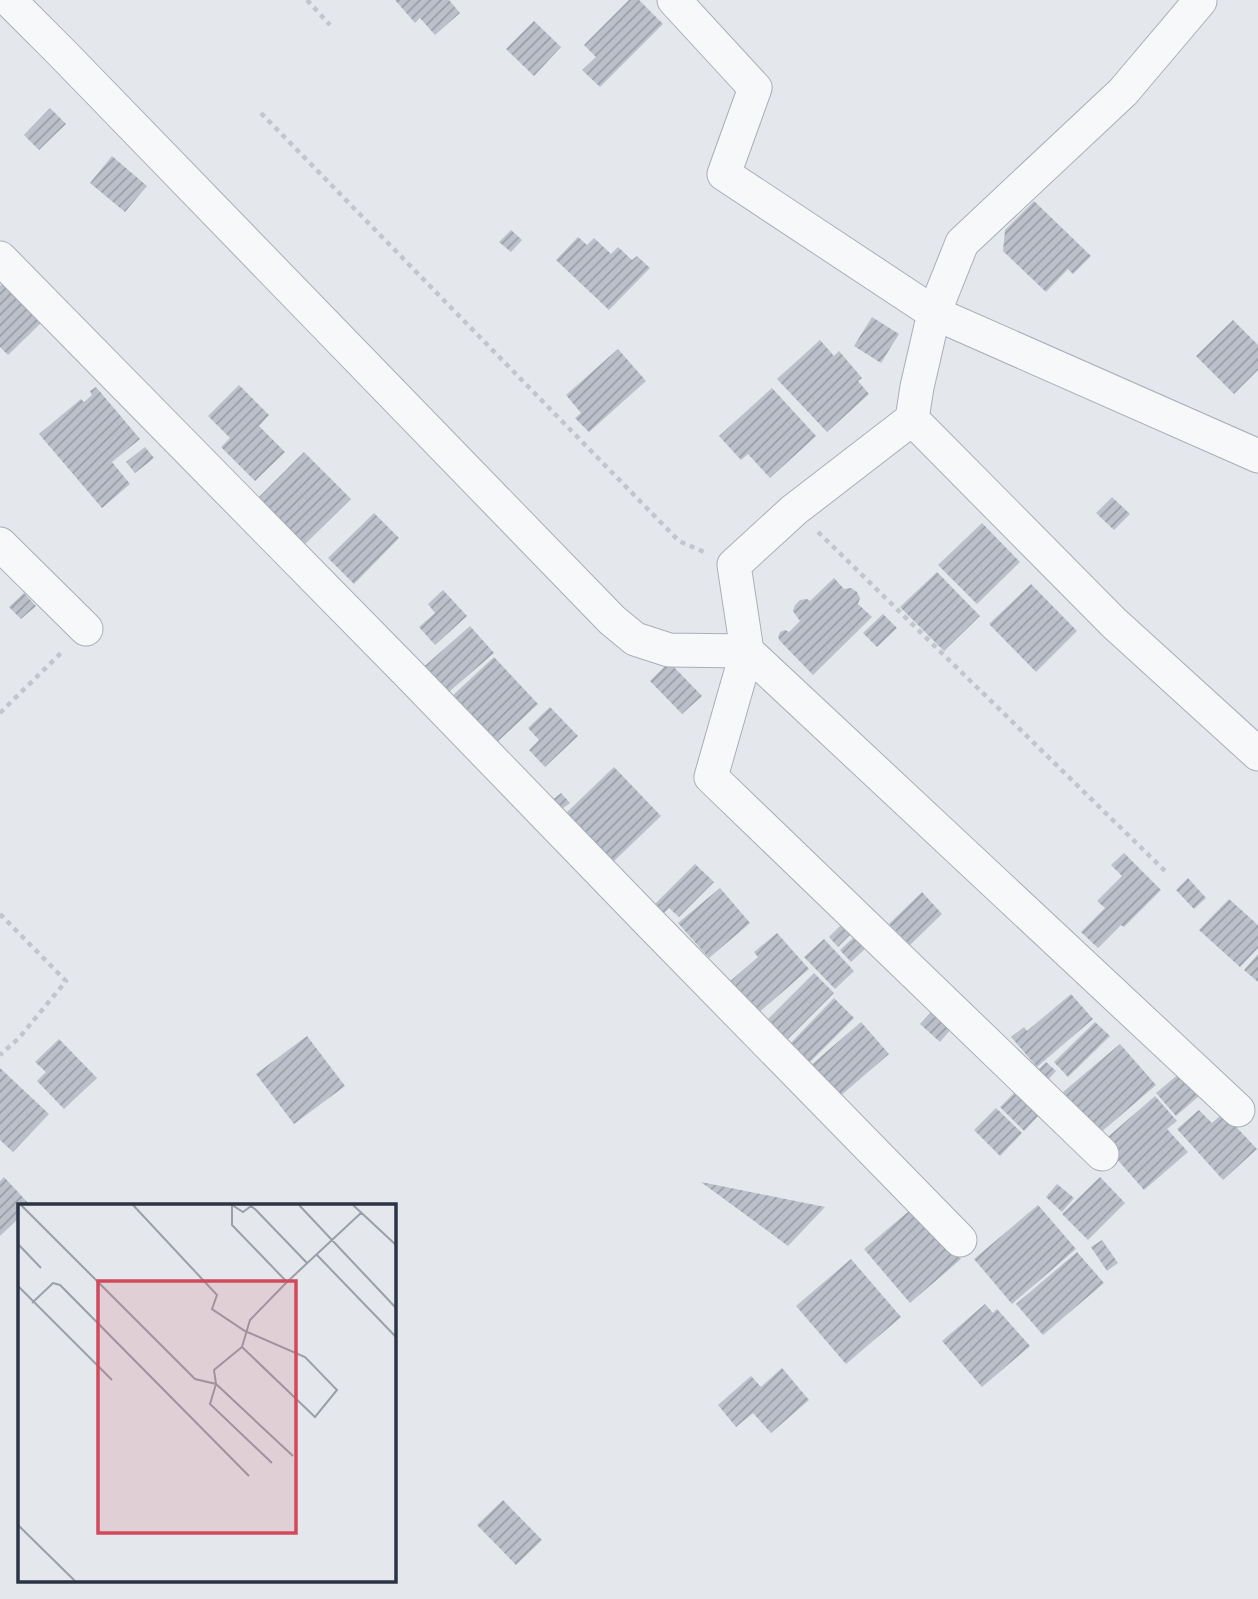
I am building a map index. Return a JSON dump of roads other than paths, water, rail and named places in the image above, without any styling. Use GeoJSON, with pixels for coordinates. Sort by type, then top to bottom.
{"type":"FeatureCollection","features":[{"type":"Feature","properties":{"kind":"street"},"geometry":{"type":"LineString","coordinates":[[9,0],[612,620],[635,639],[669,650],[747,652],[1238,1110]]}},
{"type":"Feature","properties":{"kind":"street"},"geometry":{"type":"LineString","coordinates":[[674,0],[755,88],[724,174],[934,313],[1258,456]]}},
{"type":"Feature","properties":{"kind":"street"},"geometry":{"type":"LineString","coordinates":[[1102,1154],[711,777],[747,652],[734,565],[794,510],[912,419],[934,313],[962,243],[1123,92],[1200,1]]}},
{"type":"Feature","properties":{"kind":"street"},"geometry":{"type":"LineString","coordinates":[[0,258],[960,1240]]}},
{"type":"Feature","properties":{"kind":"street"},"geometry":{"type":"LineString","coordinates":[[912,419],[1114,623],[1258,754]]}},
{"type":"Feature","properties":{"kind":"street"},"geometry":{"type":"LineString","coordinates":[[0,544],[86,629]]}}]}
